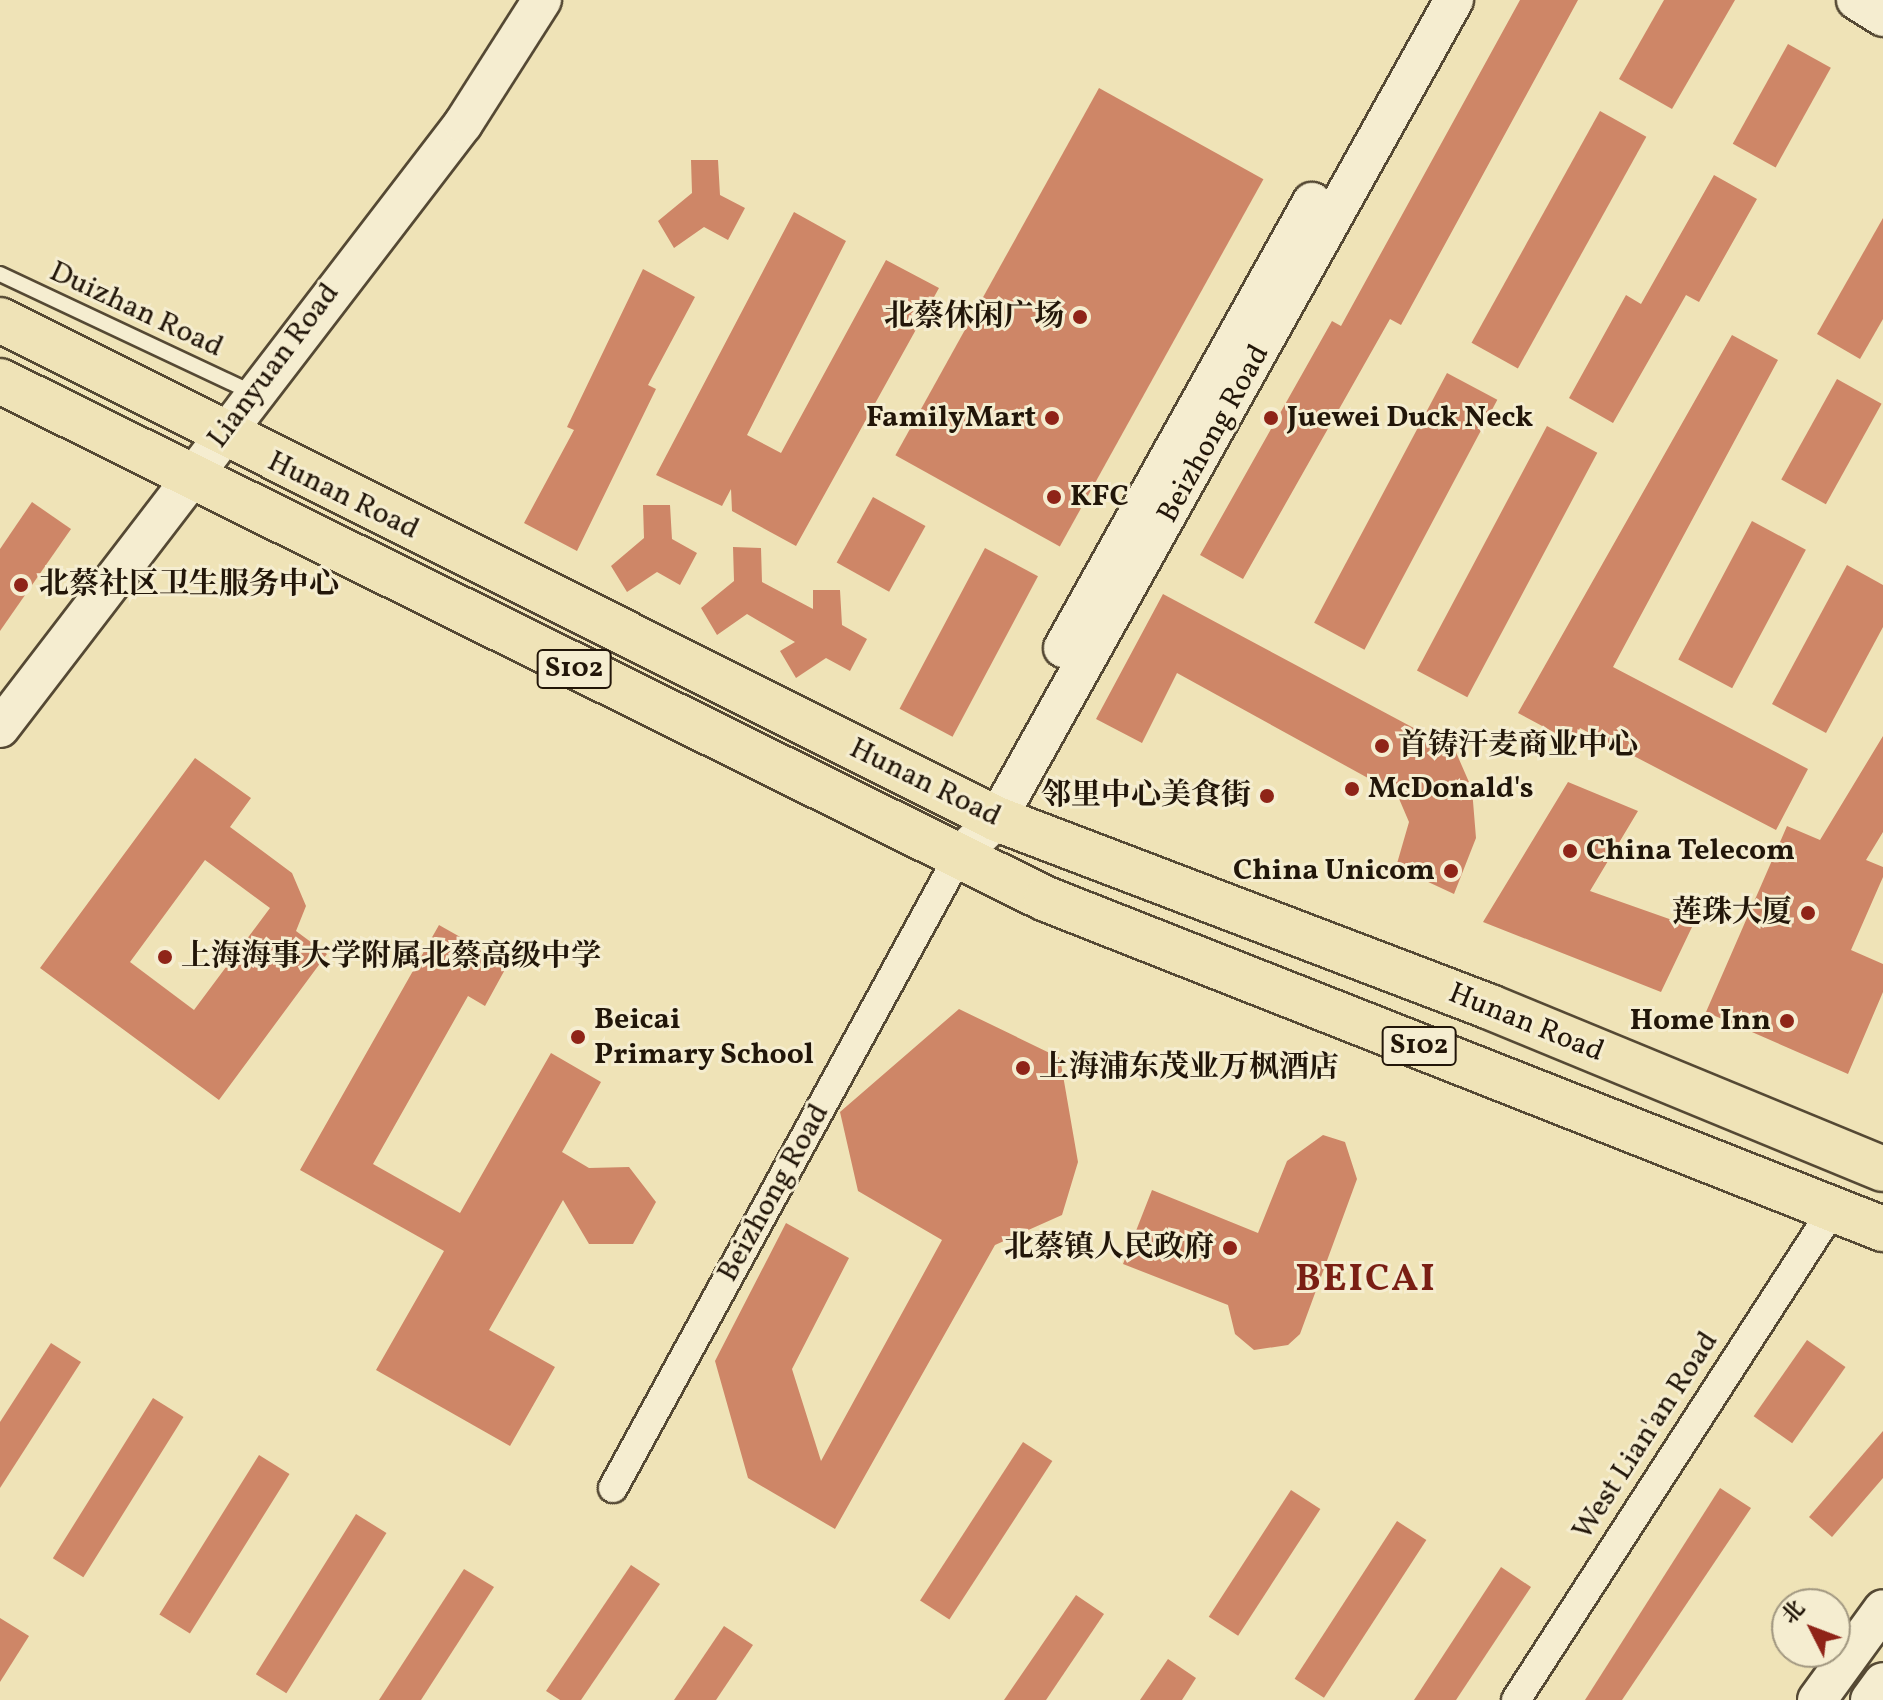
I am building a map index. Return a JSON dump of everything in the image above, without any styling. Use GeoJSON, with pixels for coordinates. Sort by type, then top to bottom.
{"type":"FeatureCollection","features":[{"type":"Feature","properties":{"kind":"main road","name":"Hunan Road"},"geometry":{"type":"LineString","coordinates":[[0,320],[220,434],[986,814],[1490,1007],[1883,1169]]}},
{"type":"Feature","properties":{"kind":"main road","name":"Hunan Road"},"geometry":{"type":"LineString","coordinates":[[0,381],[191,480],[1046,899],[1883,1229]]}},
{"type":"Feature","properties":{"kind":"street","name":"Lianyuan Road"},"geometry":{"type":"LineString","coordinates":[[0,728],[191,480],[251,392],[463,124],[542,0]]}},
{"type":"Feature","properties":{"kind":"street","name":"Beizhong Road"},"geometry":{"type":"LineString","coordinates":[[986,814],[1424,0]]}},
{"type":"Feature","properties":{"kind":"street","name":"Beizhong Road"},"geometry":{"type":"LineString","coordinates":[[613,1488],[958,857],[986,814],[1454,0]]}},
{"type":"Feature","properties":{"kind":"street"},"geometry":{"type":"LineString","coordinates":[[1856,0],[1883,17]]}},
{"type":"Feature","properties":{"kind":"street","name":"West Lian'an Road"},"geometry":{"type":"LineString","coordinates":[[1516,1700],[1833,1209]]}},
{"type":"Feature","properties":{"kind":"street"},"geometry":{"type":"LineString","coordinates":[[1817,1700],[1883,1609]]}},
{"type":"Feature","properties":{"kind":"street"},"geometry":{"type":"LineString","coordinates":[[1870,1700],[1883,1682]]}},
{"type":"Feature","properties":{"kind":"lane","name":"Duizhan Road"},"geometry":{"type":"LineString","coordinates":[[0,274],[251,392]]}},
{"type":"Feature","properties":{"kind":"building"},"geometry":{"type":"Polygon","coordinates":[[[1520,0],[1578,0],[1401,325],[1390,319],[1243,579],[1200,555],[1332,321],[1341,326],[1520,0]]]}},
{"type":"Feature","properties":{"kind":"building"},"geometry":{"type":"Polygon","coordinates":[[[1664,0],[1735,0],[1672,109],[1619,79],[1664,0]]]}},
{"type":"Feature","properties":{"kind":"building"},"geometry":{"type":"Polygon","coordinates":[[[1788,44],[1831,68],[1776,167],[1733,144],[1788,44]]]}},
{"type":"Feature","properties":{"kind":"building","name":"北蔡休闲广场"},"geometry":{"type":"Polygon","coordinates":[[[1099,88],[1263,179],[1060,546],[895,455],[1099,88]]]}},
{"type":"Feature","properties":{"kind":"building"},"geometry":{"type":"Polygon","coordinates":[[[1600,111],[1646,137],[1518,368],[1472,343],[1600,111]]]}},
{"type":"Feature","properties":{"kind":"building"},"geometry":{"type":"Polygon","coordinates":[[[691,160],[718,160],[720,195],[745,208],[728,240],[704,227],[674,248],[658,221],[692,193],[691,160]]]}},
{"type":"Feature","properties":{"kind":"building"},"geometry":{"type":"Polygon","coordinates":[[[1714,175],[1757,199],[1699,302],[1686,295],[1613,423],[1569,398],[1626,295],[1641,304],[1714,175]]]}},
{"type":"Feature","properties":{"kind":"building"},"geometry":{"type":"Polygon","coordinates":[[[794,212],[846,241],[747,435],[781,453],[886,260],[939,288],[796,546],[732,511],[731,489],[722,506],[656,475],[794,212]]]}},
{"type":"Feature","properties":{"kind":"building"},"geometry":{"type":"Polygon","coordinates":[[[1883,218],[1883,319],[1860,359],[1817,334],[1883,218]]]}},
{"type":"Feature","properties":{"kind":"building"},"geometry":{"type":"Polygon","coordinates":[[[643,269],[695,297],[648,385],[656,389],[577,551],[524,523],[574,430],[567,427],[643,269]]]}},
{"type":"Feature","properties":{"kind":"building"},"geometry":{"type":"Polygon","coordinates":[[[1732,335],[1778,360],[1613,667],[1808,769],[1776,830],[1580,728],[1572,742],[1518,713],[1732,335]]]}},
{"type":"Feature","properties":{"kind":"building"},"geometry":{"type":"Polygon","coordinates":[[[1447,373],[1497,400],[1364,650],[1314,623],[1447,373]]]}},
{"type":"Feature","properties":{"kind":"building"},"geometry":{"type":"Polygon","coordinates":[[[1837,379],[1882,404],[1826,504],[1781,480],[1837,379]]]}},
{"type":"Feature","properties":{"kind":"building"},"geometry":{"type":"Polygon","coordinates":[[[1547,426],[1597,453],[1467,697],[1417,671],[1547,426]]]}},
{"type":"Feature","properties":{"kind":"building"},"geometry":{"type":"Polygon","coordinates":[[[873,497],[925,526],[889,592],[837,563],[873,497]]]}},
{"type":"Feature","properties":{"kind":"building"},"geometry":{"type":"Polygon","coordinates":[[[32,502],[71,529],[0,631],[0,549],[32,502]]]}},
{"type":"Feature","properties":{"kind":"building"},"geometry":{"type":"Polygon","coordinates":[[[643,505],[670,505],[672,539],[697,553],[680,585],[657,572],[627,592],[611,566],[644,538],[643,505]]]}},
{"type":"Feature","properties":{"kind":"building"},"geometry":{"type":"Polygon","coordinates":[[[1752,521],[1806,550],[1732,688],[1678,660],[1752,521]]]}},
{"type":"Feature","properties":{"kind":"building"},"geometry":{"type":"Polygon","coordinates":[[[733,547],[761,548],[762,582],[813,609],[813,590],[840,590],[842,625],[867,639],[850,671],[826,658],[796,678],[780,651],[795,642],[747,614],[717,635],[701,608],[734,581],[733,547]]]}},
{"type":"Feature","properties":{"kind":"building"},"geometry":{"type":"Polygon","coordinates":[[[985,548],[1038,576],[953,737],[900,709],[985,548]]]}},
{"type":"Feature","properties":{"kind":"building"},"geometry":{"type":"Polygon","coordinates":[[[1847,565],[1883,585],[1883,627],[1826,733],[1772,704],[1847,565]]]}},
{"type":"Feature","properties":{"kind":"building","name":"首铸汗麦商业中心"},"geometry":{"type":"Polygon","coordinates":[[[1163,594],[1455,750],[1472,789],[1476,838],[1454,894],[1396,867],[1409,822],[1397,794],[1177,673],[1142,743],[1096,719],[1163,594]]]}},
{"type":"Feature","properties":{"kind":"building","name":"莲珠大厦"},"geometry":{"type":"Polygon","coordinates":[[[1883,736],[1883,832],[1866,860],[1883,867],[1883,877],[1851,950],[1883,964],[1883,992],[1848,1074],[1706,1012],[1787,826],[1820,840],[1883,736]]]}},
{"type":"Feature","properties":{"kind":"building"},"geometry":{"type":"Polygon","coordinates":[[[195,758],[251,798],[230,827],[292,873],[306,906],[296,931],[327,954],[219,1100],[40,968],[195,758]],[[205,860],[130,962],[194,1010],[270,908],[205,860]]]}},
{"type":"Feature","properties":{"kind":"building","name":"China Telecom"},"geometry":{"type":"Polygon","coordinates":[[[1568,782],[1638,811],[1590,891],[1692,927],[1661,992],[1483,922],[1568,782]]]}},
{"type":"Feature","properties":{"kind":"building"},"geometry":{"type":"Polygon","coordinates":[[[439,925],[508,964],[485,1006],[468,996],[373,1164],[460,1213],[551,1053],[601,1082],[562,1152],[589,1168],[629,1167],[656,1202],[633,1244],[589,1244],[563,1200],[489,1330],[555,1367],[510,1446],[376,1370],[444,1251],[300,1170],[439,925]]]}},
{"type":"Feature","properties":{"kind":"building"},"geometry":{"type":"Polygon","coordinates":[[[959,1009],[1060,1058],[1078,1162],[1062,1215],[995,1245],[835,1529],[748,1478],[715,1361],[786,1223],[849,1258],[792,1369],[821,1461],[942,1240],[858,1191],[840,1112],[959,1009]]]}},
{"type":"Feature","properties":{"kind":"building","name":"北蔡镇人民政府"},"geometry":{"type":"Polygon","coordinates":[[[1323,1135],[1345,1142],[1357,1179],[1300,1334],[1288,1345],[1254,1350],[1235,1334],[1228,1305],[1123,1264],[1152,1190],[1258,1233],[1287,1161],[1323,1135]]]}},
{"type":"Feature","properties":{"kind":"building"},"geometry":{"type":"Polygon","coordinates":[[[1807,1340],[1846,1367],[1792,1443],[1754,1416],[1807,1340]]]}},
{"type":"Feature","properties":{"kind":"building"},"geometry":{"type":"Polygon","coordinates":[[[51,1343],[81,1362],[0,1488],[0,1422],[51,1343]]]}},
{"type":"Feature","properties":{"kind":"building"},"geometry":{"type":"Polygon","coordinates":[[[153,1398],[184,1417],[83,1577],[53,1558],[153,1398]]]}},
{"type":"Feature","properties":{"kind":"building"},"geometry":{"type":"Polygon","coordinates":[[[1883,1431],[1883,1478],[1832,1537],[1809,1517],[1883,1431]]]}},
{"type":"Feature","properties":{"kind":"building"},"geometry":{"type":"Polygon","coordinates":[[[1023,1442],[1052,1461],[949,1620],[920,1601],[1023,1442]]]}},
{"type":"Feature","properties":{"kind":"building"},"geometry":{"type":"Polygon","coordinates":[[[259,1455],[290,1474],[190,1634],[159,1614],[259,1455]]]}},
{"type":"Feature","properties":{"kind":"building"},"geometry":{"type":"Polygon","coordinates":[[[1720,1488],[1751,1508],[1622,1700],[1585,1700],[1720,1488]]]}},
{"type":"Feature","properties":{"kind":"building"},"geometry":{"type":"Polygon","coordinates":[[[1291,1490],[1320,1509],[1238,1636],[1209,1617],[1291,1490]]]}},
{"type":"Feature","properties":{"kind":"building"},"geometry":{"type":"Polygon","coordinates":[[[356,1514],[387,1533],[286,1693],[256,1674],[356,1514]]]}},
{"type":"Feature","properties":{"kind":"building"},"geometry":{"type":"Polygon","coordinates":[[[1397,1521],[1426,1540],[1324,1698],[1295,1679],[1397,1521]]]}},
{"type":"Feature","properties":{"kind":"building"},"geometry":{"type":"Polygon","coordinates":[[[631,1565],[660,1584],[581,1700],[560,1700],[546,1691],[631,1565]]]}},
{"type":"Feature","properties":{"kind":"building"},"geometry":{"type":"Polygon","coordinates":[[[1501,1567],[1531,1587],[1456,1700],[1414,1700],[1501,1567]]]}},
{"type":"Feature","properties":{"kind":"building"},"geometry":{"type":"Polygon","coordinates":[[[464,1569],[494,1587],[421,1700],[379,1700],[464,1569]]]}},
{"type":"Feature","properties":{"kind":"building"},"geometry":{"type":"Polygon","coordinates":[[[1076,1595],[1104,1614],[1046,1700],[1004,1700],[1076,1595]]]}},
{"type":"Feature","properties":{"kind":"building"},"geometry":{"type":"Polygon","coordinates":[[[0,1618],[29,1636],[0,1682],[0,1618]]]}},
{"type":"Feature","properties":{"kind":"building"},"geometry":{"type":"Polygon","coordinates":[[[724,1626],[753,1645],[716,1700],[674,1700],[724,1626]]]}},
{"type":"Feature","properties":{"kind":"building"},"geometry":{"type":"Polygon","coordinates":[[[1168,1659],[1196,1678],[1182,1700],[1140,1700],[1168,1659]]]}},
{"type":"Feature","properties":{"kind":"place","name":"北蔡休闲广场"},"geometry":{"type":"Point","coordinates":[1080,317]}},
{"type":"Feature","properties":{"kind":"place","name":"FamilyMart"},"geometry":{"type":"Point","coordinates":[1052,418]}},
{"type":"Feature","properties":{"kind":"place","name":"Juewei Duck Neck"},"geometry":{"type":"Point","coordinates":[1271,418]}},
{"type":"Feature","properties":{"kind":"place","name":"KFC"},"geometry":{"type":"Point","coordinates":[1054,497]}},
{"type":"Feature","properties":{"kind":"place","name":"北蔡社区卫生服务中心"},"geometry":{"type":"Point","coordinates":[21,585]}},
{"type":"Feature","properties":{"kind":"place","name":"首铸汗麦商业中心"},"geometry":{"type":"Point","coordinates":[1382,746]}},
{"type":"Feature","properties":{"kind":"place","name":"McDonald's"},"geometry":{"type":"Point","coordinates":[1352,789]}},
{"type":"Feature","properties":{"kind":"place","name":"邻里中心美食街"},"geometry":{"type":"Point","coordinates":[1267,796]}},
{"type":"Feature","properties":{"kind":"place","name":"China Telecom"},"geometry":{"type":"Point","coordinates":[1570,851]}},
{"type":"Feature","properties":{"kind":"place","name":"China Unicom"},"geometry":{"type":"Point","coordinates":[1451,871]}},
{"type":"Feature","properties":{"kind":"place","name":"莲珠大厦"},"geometry":{"type":"Point","coordinates":[1808,913]}},
{"type":"Feature","properties":{"kind":"place","name":"上海海事大学附属北蔡高级中学"},"geometry":{"type":"Point","coordinates":[165,957]}},
{"type":"Feature","properties":{"kind":"place","name":"Home Inn"},"geometry":{"type":"Point","coordinates":[1787,1021]}},
{"type":"Feature","properties":{"kind":"place","name":"Beicai Primary School"},"geometry":{"type":"Point","coordinates":[578,1037]}},
{"type":"Feature","properties":{"kind":"place","name":"上海浦东茂业万枫酒店"},"geometry":{"type":"Point","coordinates":[1023,1068]}},
{"type":"Feature","properties":{"kind":"place","name":"北蔡镇人民政府"},"geometry":{"type":"Point","coordinates":[1230,1248]}},
{"type":"Feature","properties":{"kind":"district","name":"BEICAI"},"geometry":{"type":"Point","coordinates":[1366,1281]}}]}
